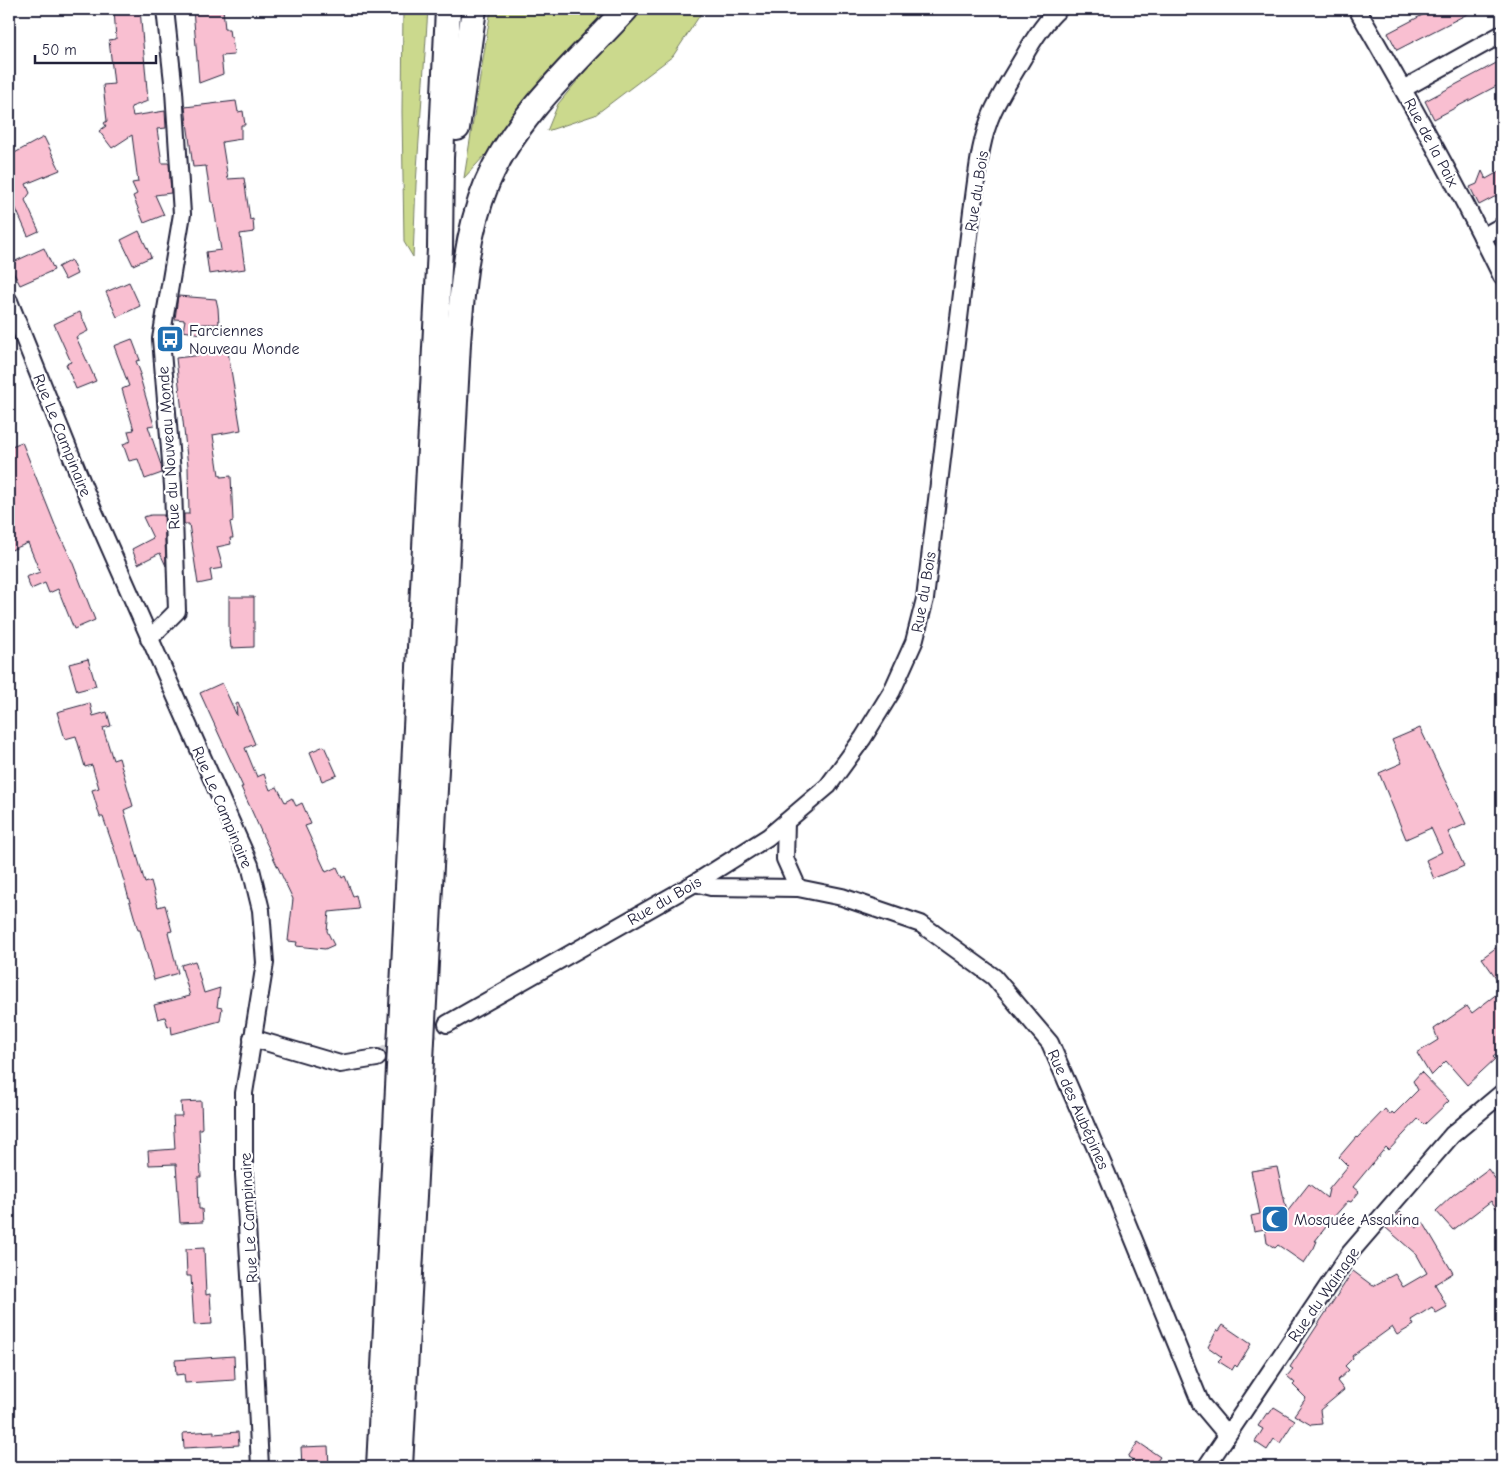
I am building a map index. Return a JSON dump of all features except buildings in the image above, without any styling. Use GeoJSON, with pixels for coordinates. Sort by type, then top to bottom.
{"type":"FeatureCollection","features":[{"type":"Feature","properties":{"kind":"highway"},"geometry":{"type":"LineString","coordinates":[[379,1467],[438,308],[441,158],[448,9]]}},
{"type":"Feature","properties":{"kind":"highway"},"geometry":{"type":"LineString","coordinates":[[440,248],[474,9]]}},
{"type":"Feature","properties":{"kind":"highway"},"geometry":{"type":"LineString","coordinates":[[400,1467],[458,343],[466,258],[475,220],[488,182],[506,147],[558,81],[626,9]]}},
{"type":"Feature","properties":{"kind":"street","name":"Rue du Nouveau Monde"},"geometry":{"type":"LineString","coordinates":[[149,639],[177,612],[173,486],[160,338],[182,214],[174,91],[165,9]]}},
{"type":"Feature","properties":{"kind":"street","name":"Rue du Bois"},"geometry":{"type":"LineString","coordinates":[[448,1024],[695,883],[768,837],[828,786],[863,738],[892,691],[914,642],[925,599],[972,211],[982,147],[993,112],[1011,78],[1030,45],[1051,16],[1059,9]]}},
{"type":"Feature","properties":{"kind":"street","name":"Rue de la Paix"},"geometry":{"type":"LineString","coordinates":[[1357,9],[1403,89],[1502,277]]}},
{"type":"Feature","properties":{"kind":"street"},"geometry":{"type":"LineString","coordinates":[[1403,89],[1502,34]]}},
{"type":"Feature","properties":{"kind":"street"},"geometry":{"type":"LineString","coordinates":[[1482,237],[1502,226]]}},
{"type":"Feature","properties":{"kind":"street","name":"Rue Le Campinaire"},"geometry":{"type":"LineString","coordinates":[[9,301],[91,505],[250,865],[261,910],[265,963],[244,1093],[244,1175],[260,1467]]}},
{"type":"Feature","properties":{"kind":"street"},"geometry":{"type":"LineString","coordinates":[[786,822],[786,859],[798,888]]}},
{"type":"Feature","properties":{"kind":"street","name":"Rue des Aubépines"},"geometry":{"type":"LineString","coordinates":[[695,883],[711,887],[798,888],[842,897],[921,924],[994,977],[1050,1043],[1107,1174],[1201,1404],[1228,1435]]}},
{"type":"Feature","properties":{"kind":"street"},"geometry":{"type":"LineString","coordinates":[[252,1038],[340,1064],[377,1058]]}},
{"type":"Feature","properties":{"kind":"street","name":"Rue du Wainage"},"geometry":{"type":"LineString","coordinates":[[1206,1467],[1350,1252],[1452,1135],[1502,1093]]}},
{"type":"Feature","properties":{"kind":"green space"},"geometry":{"type":"Polygon","coordinates":[[[403,9],[428,9],[413,257],[404,242],[403,9]]]}},
{"type":"Feature","properties":{"kind":"green space"},"geometry":{"type":"Polygon","coordinates":[[[491,9],[619,9],[464,178],[491,9]]]}},
{"type":"Feature","properties":{"kind":"green space"},"geometry":{"type":"Polygon","coordinates":[[[637,9],[704,9],[673,56],[595,115],[547,131],[558,104],[637,9]]]}},
{"type":"Feature","properties":{"kind":"tunnel"},"geometry":{"type":"LineString","coordinates":[[377,1058],[447,1024]]}},
{"type":"Feature","properties":{"kind":"place","name":"Farciennes Nouveau Monde"},"geometry":{"type":"Point","coordinates":[170,339]}},
{"type":"Feature","properties":{"kind":"place","name":"Mosquée Assakina"},"geometry":{"type":"Point","coordinates":[1275,1219]}}]}
